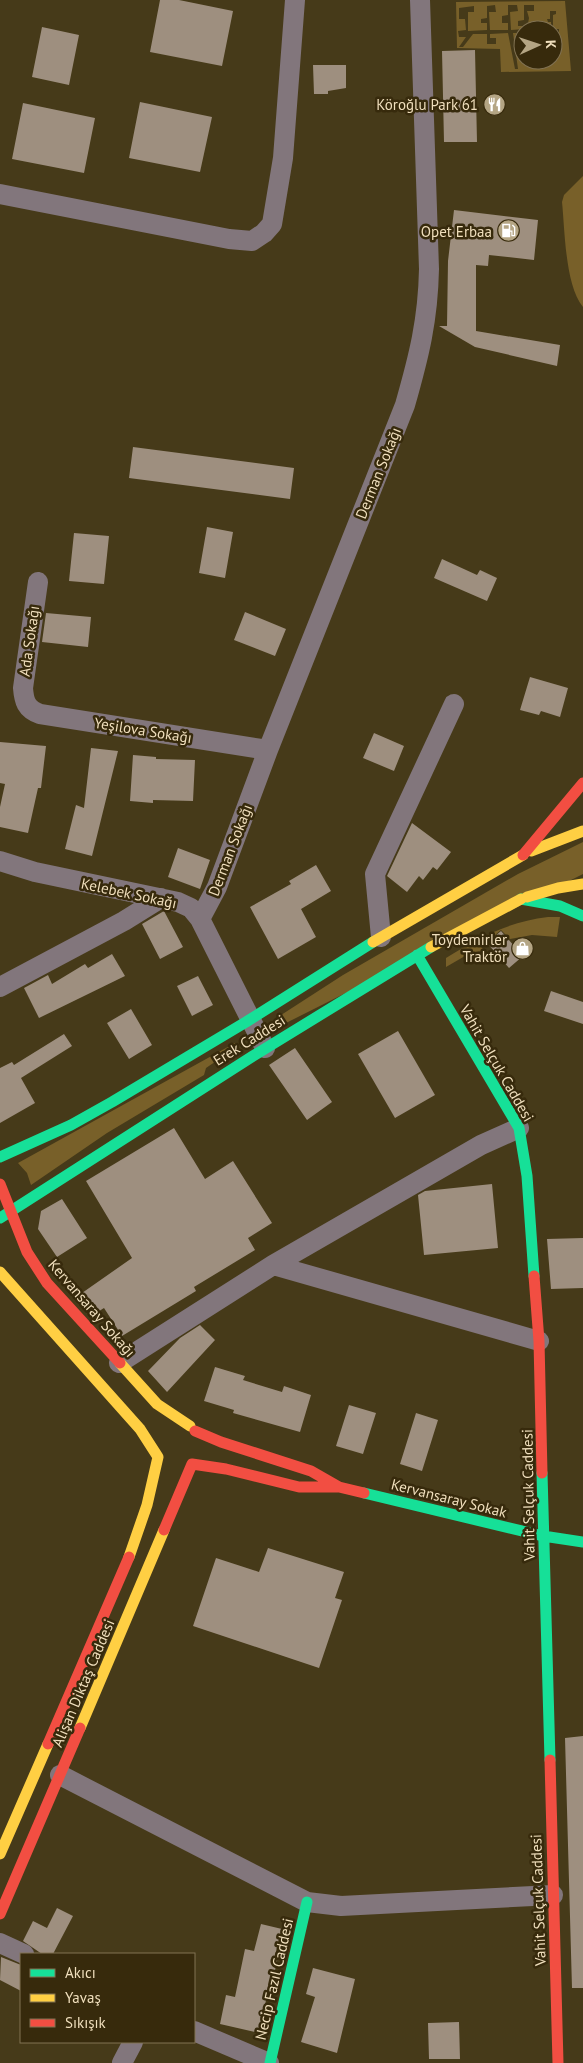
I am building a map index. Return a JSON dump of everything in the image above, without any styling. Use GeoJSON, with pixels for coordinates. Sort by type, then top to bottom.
{"type":"FeatureCollection","features":[{"type":"Feature","properties":{"kind":"main road"},"geometry":{"type":"LineString","coordinates":[[523,855],[583,783]]}},
{"type":"Feature","properties":{"kind":"main road"},"geometry":{"type":"LineString","coordinates":[[523,855],[583,831]]}},
{"type":"Feature","properties":{"kind":"main road","name":"Erek Caddesi"},"geometry":{"type":"LineString","coordinates":[[0,1157],[80,1120],[250,1020],[381,937],[523,855]]}},
{"type":"Feature","properties":{"kind":"main road","name":"Erek Caddesi"},"geometry":{"type":"LineString","coordinates":[[0,1217],[265,1048],[417,955],[486,916],[521,899],[558,888],[583,884]]}},
{"type":"Feature","properties":{"kind":"main road"},"geometry":{"type":"LineString","coordinates":[[521,899],[560,906],[583,916]]}},
{"type":"Feature","properties":{"kind":"main road","name":"Vahit Selçuk Caddesi"},"geometry":{"type":"LineString","coordinates":[[417,955],[519,1128],[527,1176],[539,1341],[558,2063]]}},
{"type":"Feature","properties":{"kind":"main road","name":"Erek Caddesi"},"geometry":{"type":"LineString","coordinates":[[0,1217],[4,1205],[1,1185]]}},
{"type":"Feature","properties":{"kind":"main road","name":"Kervansaray Sokağı"},"geometry":{"type":"LineString","coordinates":[[1,1185],[27,1252],[47,1283],[157,1404],[193,1429]]}},
{"type":"Feature","properties":{"kind":"main road"},"geometry":{"type":"LineString","coordinates":[[0,1272],[140,1428],[163,1463],[173,1468],[192,1464],[200,1448],[193,1429],[183,1423],[168,1425]]}},
{"type":"Feature","properties":{"kind":"main road","name":"Kervansaray Sokak"},"geometry":{"type":"LineString","coordinates":[[193,1429],[221,1442],[311,1471],[339,1487]]}},
{"type":"Feature","properties":{"kind":"main road"},"geometry":{"type":"LineString","coordinates":[[158,1435],[156,1450],[158,1457]]}},
{"type":"Feature","properties":{"kind":"main road","name":"Alişan Diktaş Caddesi"},"geometry":{"type":"LineString","coordinates":[[0,1854],[136,1536],[153,1486],[158,1457]]}},
{"type":"Feature","properties":{"kind":"main road","name":"Alişan Diktaş Caddesi"},"geometry":{"type":"LineString","coordinates":[[0,1914],[192,1464]]}},
{"type":"Feature","properties":{"kind":"main road","name":"Kervansaray Sokak"},"geometry":{"type":"LineString","coordinates":[[192,1464],[226,1468],[299,1487],[339,1487],[543,1536],[583,1542]]}},
{"type":"Feature","properties":{"kind":"main road","name":"Necip Fazıl Caddesi"},"geometry":{"type":"LineString","coordinates":[[269,2063],[307,1902]]}},
{"type":"Feature","properties":{"kind":"street"},"geometry":{"type":"LineString","coordinates":[[0,194],[230,240],[252,241],[264,233],[272,224],[277,203],[288,105],[295,0]]}},
{"type":"Feature","properties":{"kind":"street","name":"Derman Sokağı"},"geometry":{"type":"LineString","coordinates":[[200,919],[217,887],[268,750],[405,405],[425,327],[428,305],[429,268],[420,0]]}},
{"type":"Feature","properties":{"kind":"street","name":"Ada Sokağı"},"geometry":{"type":"LineString","coordinates":[[24,700],[24,671],[38,582]]}},
{"type":"Feature","properties":{"kind":"street","name":"Yeşilova Sokağı"},"geometry":{"type":"LineString","coordinates":[[24,700],[30,710],[40,714],[268,750]]}},
{"type":"Feature","properties":{"kind":"street"},"geometry":{"type":"LineString","coordinates":[[381,937],[374,874],[454,704]]}},
{"type":"Feature","properties":{"kind":"street","name":"Kelebek Sokağı"},"geometry":{"type":"LineString","coordinates":[[0,861],[35,872],[123,892],[178,902],[191,908],[200,919],[265,1048]]}},
{"type":"Feature","properties":{"kind":"street"},"geometry":{"type":"LineString","coordinates":[[0,987],[124,921],[161,898]]}},
{"type":"Feature","properties":{"kind":"street"},"geometry":{"type":"LineString","coordinates":[[119,1363],[273,1266],[481,1145],[519,1128]]}},
{"type":"Feature","properties":{"kind":"street"},"geometry":{"type":"LineString","coordinates":[[273,1266],[539,1341]]}},
{"type":"Feature","properties":{"kind":"street"},"geometry":{"type":"LineString","coordinates":[[60,1775],[307,1902],[342,1906],[553,1895]]}},
{"type":"Feature","properties":{"kind":"street"},"geometry":{"type":"LineString","coordinates":[[0,1943],[22,1953]]}},
{"type":"Feature","properties":{"kind":"street"},"geometry":{"type":"LineString","coordinates":[[195,2031],[269,2063]]}},
{"type":"Feature","properties":{"kind":"street"},"geometry":{"type":"LineString","coordinates":[[122,2063],[132,2043]]}},
{"type":"Feature","properties":{"kind":"shaded area"},"geometry":{"type":"Polygon","coordinates":[[[565,1],[571,71],[501,72],[500,49],[457,48],[456,2],[565,1]]]}},
{"type":"Feature","properties":{"kind":"shaded area"},"geometry":{"type":"Polygon","coordinates":[[[583,176],[583,307],[577,297],[569,272],[562,202],[564,195],[583,176]]]}},
{"type":"Feature","properties":{"kind":"shaded area"},"geometry":{"type":"Polygon","coordinates":[[[583,842],[583,874],[284,1024],[278,1017],[343,975],[518,874],[583,842]]]}},
{"type":"Feature","properties":{"kind":"shaded area"},"geometry":{"type":"Polygon","coordinates":[[[548,917],[560,917],[557,937],[532,935],[510,939],[501,930],[481,947],[484,950],[465,956],[446,967],[446,958],[483,937],[507,927],[520,923],[548,917]]]}},
{"type":"Feature","properties":{"kind":"shaded area"},"geometry":{"type":"Polygon","coordinates":[[[235,1043],[237,1047],[206,1068],[204,1075],[107,1133],[31,1185],[27,1173],[18,1163],[235,1043]]]}},
{"type":"Feature","properties":{"kind":"building"},"geometry":{"type":"Polygon","coordinates":[[[160,0],[179,0],[233,11],[222,66],[150,52],[160,0]]]}},
{"type":"Feature","properties":{"kind":"building"},"geometry":{"type":"Polygon","coordinates":[[[42,27],[79,35],[69,85],[32,77],[42,27]]]}},
{"type":"Feature","properties":{"kind":"building"},"geometry":{"type":"Polygon","coordinates":[[[475,50],[477,142],[444,142],[442,51],[475,50]]]}},
{"type":"Feature","properties":{"kind":"building"},"geometry":{"type":"Polygon","coordinates":[[[313,65],[346,65],[346,88],[328,91],[328,94],[314,94],[313,65]]]}},
{"type":"Feature","properties":{"kind":"building"},"geometry":{"type":"Polygon","coordinates":[[[140,102],[212,117],[200,172],[129,158],[140,102]]]}},
{"type":"Feature","properties":{"kind":"building"},"geometry":{"type":"Polygon","coordinates":[[[23,103],[95,118],[84,173],[12,159],[23,103]]]}},
{"type":"Feature","properties":{"kind":"building"},"geometry":{"type":"Polygon","coordinates":[[[454,210],[538,220],[534,260],[489,255],[488,266],[476,265],[476,331],[560,345],[557,366],[475,347],[439,326],[447,326],[448,261],[454,210]]]}},
{"type":"Feature","properties":{"kind":"building"},"geometry":{"type":"Polygon","coordinates":[[[133,447],[294,468],[290,499],[129,478],[133,447]]]}},
{"type":"Feature","properties":{"kind":"building"},"geometry":{"type":"Polygon","coordinates":[[[207,527],[233,532],[225,578],[199,573],[207,527]]]}},
{"type":"Feature","properties":{"kind":"building"},"geometry":{"type":"Polygon","coordinates":[[[74,533],[109,536],[104,584],[69,581],[74,533]]]}},
{"type":"Feature","properties":{"kind":"building"},"geometry":{"type":"Polygon","coordinates":[[[442,559],[477,575],[480,570],[497,578],[487,601],[434,578],[442,559]]]}},
{"type":"Feature","properties":{"kind":"building"},"geometry":{"type":"Polygon","coordinates":[[[245,612],[286,629],[275,656],[234,640],[245,612]]]}},
{"type":"Feature","properties":{"kind":"building"},"geometry":{"type":"Polygon","coordinates":[[[46,613],[91,617],[88,647],[42,642],[46,613]]]}},
{"type":"Feature","properties":{"kind":"building"},"geometry":{"type":"Polygon","coordinates":[[[530,677],[568,688],[560,717],[541,711],[539,715],[520,710],[530,677]]]}},
{"type":"Feature","properties":{"kind":"building"},"geometry":{"type":"Polygon","coordinates":[[[374,733],[404,746],[394,771],[363,758],[374,733]]]}},
{"type":"Feature","properties":{"kind":"building"},"geometry":{"type":"Polygon","coordinates":[[[0,742],[46,746],[41,788],[38,788],[28,833],[0,827],[0,807],[5,784],[0,783],[0,742]]]}},
{"type":"Feature","properties":{"kind":"building"},"geometry":{"type":"Polygon","coordinates":[[[91,748],[118,751],[92,856],[65,849],[76,805],[84,808],[91,748]]]}},
{"type":"Feature","properties":{"kind":"building"},"geometry":{"type":"Polygon","coordinates":[[[133,755],[156,757],[156,759],[195,760],[193,801],[153,800],[153,803],[130,801],[133,755]]]}},
{"type":"Feature","properties":{"kind":"building"},"geometry":{"type":"Polygon","coordinates":[[[412,823],[451,852],[437,870],[433,867],[423,880],[419,876],[407,892],[387,876],[412,823]]]}},
{"type":"Feature","properties":{"kind":"building"},"geometry":{"type":"Polygon","coordinates":[[[178,848],[210,860],[200,889],[168,877],[178,848]]]}},
{"type":"Feature","properties":{"kind":"building"},"geometry":{"type":"Polygon","coordinates":[[[316,865],[331,891],[301,909],[316,937],[278,959],[250,907],[291,884],[289,881],[316,865]]]}},
{"type":"Feature","properties":{"kind":"building"},"geometry":{"type":"Polygon","coordinates":[[[164,911],[183,947],[160,959],[142,924],[164,911]]]}},
{"type":"Feature","properties":{"kind":"building"},"geometry":{"type":"Polygon","coordinates":[[[501,931],[523,956],[509,968],[487,943],[501,931]]]}},
{"type":"Feature","properties":{"kind":"building"},"geometry":{"type":"Polygon","coordinates":[[[112,954],[125,976],[39,1018],[24,988],[48,975],[52,984],[85,964],[88,968],[112,954]]]}},
{"type":"Feature","properties":{"kind":"building"},"geometry":{"type":"Polygon","coordinates":[[[198,976],[213,1005],[192,1016],[177,986],[198,976]]]}},
{"type":"Feature","properties":{"kind":"building"},"geometry":{"type":"Polygon","coordinates":[[[551,991],[583,1002],[583,1024],[544,1011],[551,991]]]}},
{"type":"Feature","properties":{"kind":"building"},"geometry":{"type":"Polygon","coordinates":[[[131,1009],[152,1045],[129,1059],[107,1023],[131,1009]]]}},
{"type":"Feature","properties":{"kind":"building"},"geometry":{"type":"Polygon","coordinates":[[[398,1031],[435,1095],[395,1118],[358,1054],[398,1031]]]}},
{"type":"Feature","properties":{"kind":"building"},"geometry":{"type":"Polygon","coordinates":[[[64,1034],[72,1046],[21,1078],[35,1103],[0,1123],[0,1068],[12,1062],[14,1065],[64,1034]]]}},
{"type":"Feature","properties":{"kind":"building"},"geometry":{"type":"Polygon","coordinates":[[[295,1048],[332,1102],[307,1120],[269,1065],[295,1048]]]}},
{"type":"Feature","properties":{"kind":"building"},"geometry":{"type":"Polygon","coordinates":[[[174,1128],[205,1179],[233,1161],[272,1223],[248,1238],[255,1250],[194,1287],[196,1291],[122,1336],[104,1308],[96,1313],[82,1293],[132,1258],[86,1181],[174,1128]]]}},
{"type":"Feature","properties":{"kind":"building"},"geometry":{"type":"Polygon","coordinates":[[[492,1184],[498,1248],[424,1255],[418,1195],[425,1191],[492,1184]]]}},
{"type":"Feature","properties":{"kind":"building"},"geometry":{"type":"Polygon","coordinates":[[[62,1199],[87,1238],[57,1257],[38,1229],[41,1211],[62,1199]]]}},
{"type":"Feature","properties":{"kind":"building"},"geometry":{"type":"Polygon","coordinates":[[[583,1238],[583,1288],[551,1289],[547,1239],[583,1238]]]}},
{"type":"Feature","properties":{"kind":"building"},"geometry":{"type":"Polygon","coordinates":[[[200,1325],[215,1340],[167,1392],[148,1371],[180,1338],[200,1325]]]}},
{"type":"Feature","properties":{"kind":"building"},"geometry":{"type":"Polygon","coordinates":[[[215,1367],[245,1376],[243,1380],[282,1392],[284,1386],[311,1395],[300,1432],[233,1413],[234,1410],[204,1401],[215,1367]]]}},
{"type":"Feature","properties":{"kind":"building"},"geometry":{"type":"Polygon","coordinates":[[[349,1405],[376,1413],[363,1454],[336,1446],[349,1405]]]}},
{"type":"Feature","properties":{"kind":"building"},"geometry":{"type":"Polygon","coordinates":[[[416,1413],[438,1420],[422,1471],[400,1464],[416,1413]]]}},
{"type":"Feature","properties":{"kind":"building"},"geometry":{"type":"Polygon","coordinates":[[[268,1548],[344,1572],[335,1598],[342,1600],[319,1668],[193,1626],[216,1558],[259,1572],[268,1548]]]}},
{"type":"Feature","properties":{"kind":"building"},"geometry":{"type":"Polygon","coordinates":[[[583,1736],[583,1988],[572,1988],[565,1738],[583,1736]]]}},
{"type":"Feature","properties":{"kind":"building"},"geometry":{"type":"Polygon","coordinates":[[[57,1908],[73,1916],[54,1953],[41,1953],[23,1941],[33,1921],[47,1928],[57,1908]]]}},
{"type":"Feature","properties":{"kind":"building"},"geometry":{"type":"Polygon","coordinates":[[[261,1924],[282,1929],[275,1955],[278,1956],[272,1986],[269,1986],[259,2033],[220,2024],[226,1995],[235,1997],[245,1949],[254,1951],[261,1924]]]}},
{"type":"Feature","properties":{"kind":"building"},"geometry":{"type":"Polygon","coordinates":[[[1,1957],[20,1965],[20,1990],[0,1980],[1,1957]]]}},
{"type":"Feature","properties":{"kind":"building"},"geometry":{"type":"Polygon","coordinates":[[[313,1968],[355,1979],[337,2053],[301,2042],[315,1997],[306,1994],[313,1968]]]}},
{"type":"Feature","properties":{"kind":"building"},"geometry":{"type":"Polygon","coordinates":[[[459,2022],[460,2059],[429,2059],[428,2023],[459,2022]]]}},
{"type":"Feature","properties":{"kind":"traffic: fast"},"geometry":{"type":"LineString","coordinates":[[521,899],[560,906],[583,916]]}},
{"type":"Feature","properties":{"kind":"traffic: fast"},"geometry":{"type":"LineString","coordinates":[[0,1157],[71,1125],[112,1102],[246,1022],[373,942]]}},
{"type":"Feature","properties":{"kind":"traffic: fast"},"geometry":{"type":"LineString","coordinates":[[0,1218],[253,1056],[431,947]]}},
{"type":"Feature","properties":{"kind":"traffic: fast"},"geometry":{"type":"LineString","coordinates":[[417,955],[519,1128],[527,1176],[534,1276]]}},
{"type":"Feature","properties":{"kind":"traffic: fast"},"geometry":{"type":"LineString","coordinates":[[542,1473],[550,1760]]}},
{"type":"Feature","properties":{"kind":"traffic: fast"},"geometry":{"type":"LineString","coordinates":[[364,1493],[543,1536],[583,1542]]}},
{"type":"Feature","properties":{"kind":"traffic: fast"},"geometry":{"type":"LineString","coordinates":[[270,2063],[307,1902]]}},
{"type":"Feature","properties":{"kind":"traffic: slow"},"geometry":{"type":"LineString","coordinates":[[531,851],[583,831]]}},
{"type":"Feature","properties":{"kind":"traffic: slow"},"geometry":{"type":"LineString","coordinates":[[373,942],[523,855]]}},
{"type":"Feature","properties":{"kind":"traffic: slow"},"geometry":{"type":"LineString","coordinates":[[527,897],[558,888],[583,884]]}},
{"type":"Feature","properties":{"kind":"traffic: slow"},"geometry":{"type":"LineString","coordinates":[[431,947],[521,899]]}},
{"type":"Feature","properties":{"kind":"traffic: slow"},"geometry":{"type":"LineString","coordinates":[[0,1272],[140,1429],[158,1457],[147,1505],[129,1557]]}},
{"type":"Feature","properties":{"kind":"traffic: slow"},"geometry":{"type":"LineString","coordinates":[[120,1363],[157,1404],[190,1426]]}},
{"type":"Feature","properties":{"kind":"traffic: slow"},"geometry":{"type":"LineString","coordinates":[[80,1728],[164,1530]]}},
{"type":"Feature","properties":{"kind":"traffic: slow"},"geometry":{"type":"LineString","coordinates":[[0,1854],[48,1744]]}},
{"type":"Feature","properties":{"kind":"traffic: jam"},"geometry":{"type":"LineString","coordinates":[[523,855],[583,783]]}},
{"type":"Feature","properties":{"kind":"traffic: jam"},"geometry":{"type":"LineString","coordinates":[[0,1184],[27,1252],[47,1283],[120,1363]]}},
{"type":"Feature","properties":{"kind":"traffic: jam"},"geometry":{"type":"LineString","coordinates":[[534,1276],[539,1341],[542,1473]]}},
{"type":"Feature","properties":{"kind":"traffic: jam"},"geometry":{"type":"LineString","coordinates":[[195,1431],[221,1442],[311,1471],[339,1487],[364,1493]]}},
{"type":"Feature","properties":{"kind":"traffic: jam"},"geometry":{"type":"LineString","coordinates":[[164,1530],[192,1464],[226,1469],[299,1487],[339,1487]]}},
{"type":"Feature","properties":{"kind":"traffic: jam"},"geometry":{"type":"LineString","coordinates":[[48,1744],[129,1557]]}},
{"type":"Feature","properties":{"kind":"traffic: jam"},"geometry":{"type":"LineString","coordinates":[[0,1914],[80,1728]]}},
{"type":"Feature","properties":{"kind":"traffic: jam"},"geometry":{"type":"LineString","coordinates":[[550,1760],[558,2063]]}},
{"type":"Feature","properties":{"kind":"place","name":"Köroğlu Park 61"},"geometry":{"type":"Point","coordinates":[494,104]}},
{"type":"Feature","properties":{"kind":"place","name":"Opet Erbaa"},"geometry":{"type":"Point","coordinates":[508,231]}},
{"type":"Feature","properties":{"kind":"place","name":"Toydemirler Traktör"},"geometry":{"type":"Point","coordinates":[523,948]}}]}
